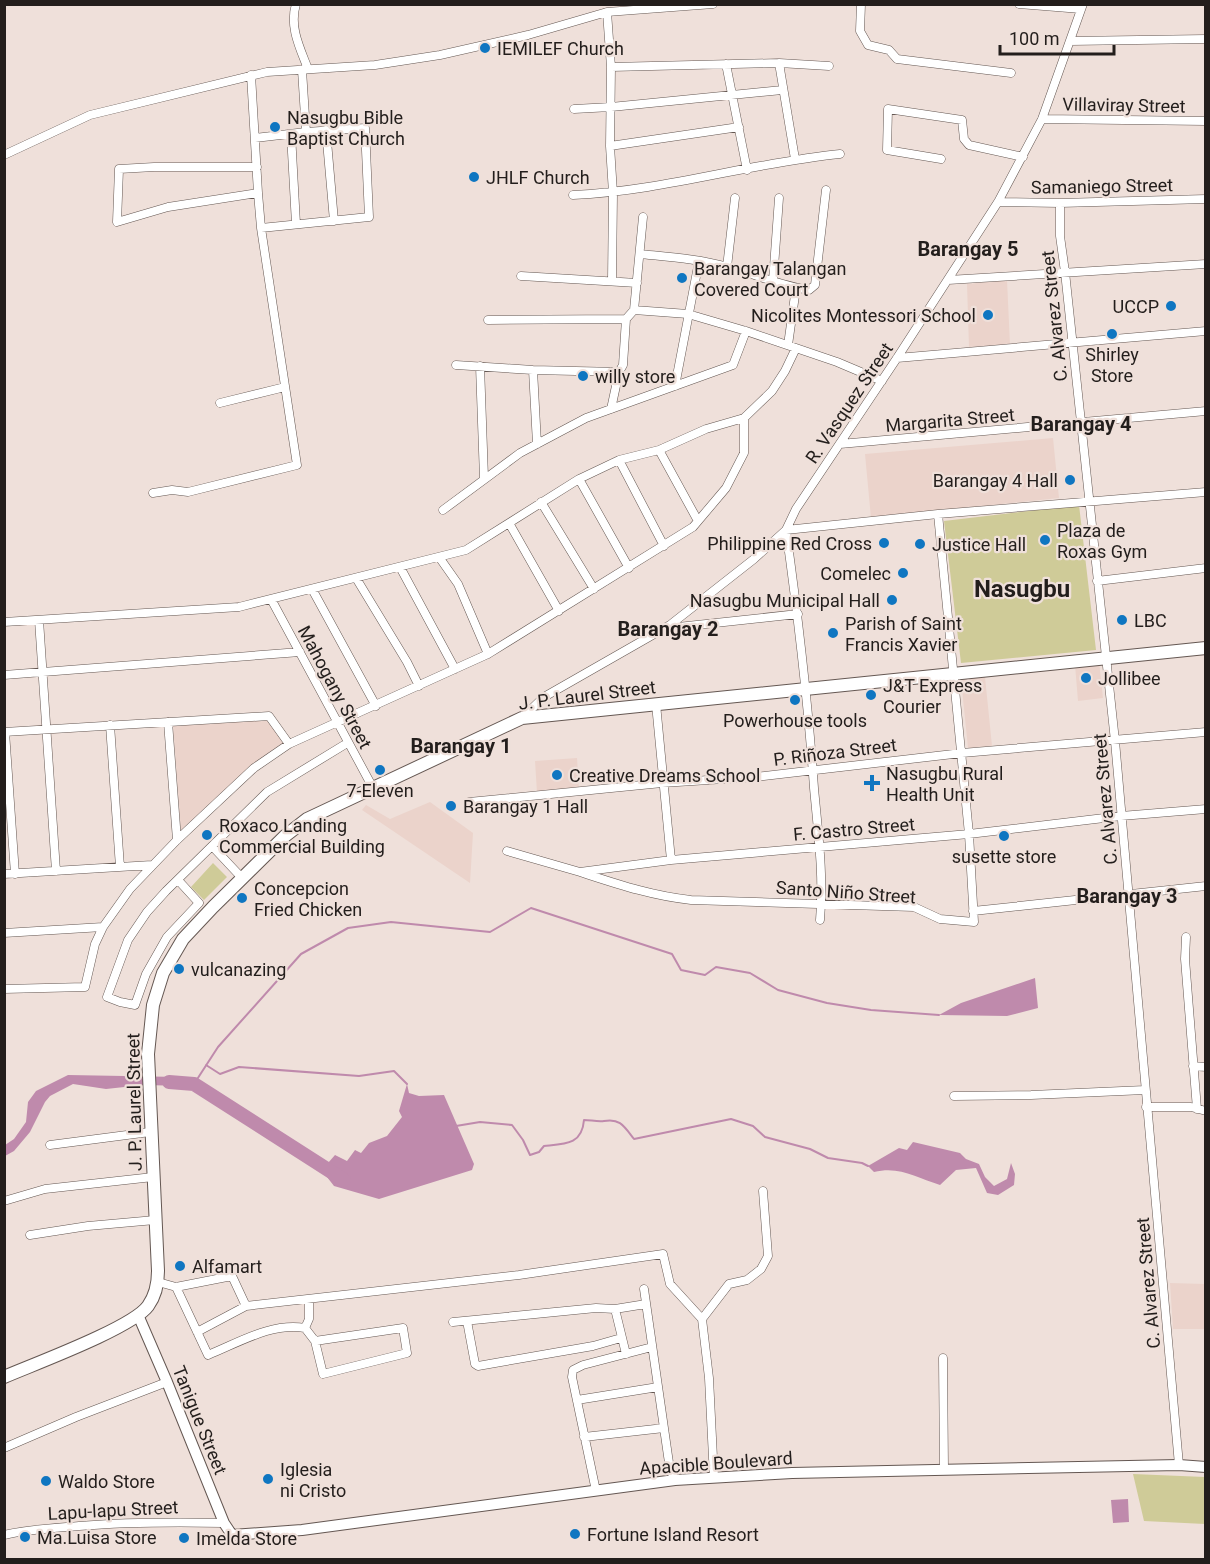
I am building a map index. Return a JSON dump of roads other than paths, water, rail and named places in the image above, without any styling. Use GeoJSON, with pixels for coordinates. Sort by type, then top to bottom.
{"type":"FeatureCollection","features":[{"type":"Feature","properties":{"kind":"main road","name":"J. P. Laurel Street"},"geometry":{"type":"LineString","coordinates":[[4,1377],[115,1328],[138,1315],[148,1306],[156,1292],[158,1282],[148,1089],[153,1005],[163,973],[183,939],[298,825],[522,718],[1206,648]]}},
{"type":"Feature","properties":{"kind":"street"},"geometry":{"type":"LineString","coordinates":[[296,4],[293,13],[294,32],[305,69],[306,132]]}},
{"type":"Feature","properties":{"kind":"street"},"geometry":{"type":"LineString","coordinates":[[4,155],[90,115],[251,75],[375,65],[440,55],[528,35],[607,12],[713,4]]}},
{"type":"Feature","properties":{"kind":"street"},"geometry":{"type":"LineString","coordinates":[[861,4],[860,31],[868,45],[889,50],[897,59],[1011,73]]}},
{"type":"Feature","properties":{"kind":"street"},"geometry":{"type":"LineString","coordinates":[[1019,4],[1082,7]]}},
{"type":"Feature","properties":{"kind":"street","name":"R. Vasquez Street"},"geometry":{"type":"LineString","coordinates":[[522,718],[544,697],[670,625],[754,560],[786,530],[795,509],[882,381],[998,202],[1042,119],[1082,7]]}},
{"type":"Feature","properties":{"kind":"street"},"geometry":{"type":"LineString","coordinates":[[607,12],[613,193],[612,281]]}},
{"type":"Feature","properties":{"kind":"street"},"geometry":{"type":"LineString","coordinates":[[1070,41],[1206,39]]}},
{"type":"Feature","properties":{"kind":"street"},"geometry":{"type":"LineString","coordinates":[[610,67],[779,63],[829,66]]}},
{"type":"Feature","properties":{"kind":"street"},"geometry":{"type":"LineString","coordinates":[[779,63],[795,159]]}},
{"type":"Feature","properties":{"kind":"street"},"geometry":{"type":"LineString","coordinates":[[726,64],[747,170]]}},
{"type":"Feature","properties":{"kind":"street"},"geometry":{"type":"LineString","coordinates":[[153,493],[172,490],[188,492],[297,465],[261,228],[251,75]]}},
{"type":"Feature","properties":{"kind":"street"},"geometry":{"type":"LineString","coordinates":[[574,109],[782,90]]}},
{"type":"Feature","properties":{"kind":"street"},"geometry":{"type":"LineString","coordinates":[[941,159],[887,150],[888,109],[962,120],[964,139],[969,145],[1023,157]]}},
{"type":"Feature","properties":{"kind":"street","name":"Villaviray Street"},"geometry":{"type":"LineString","coordinates":[[1042,119],[1206,121]]}},
{"type":"Feature","properties":{"kind":"street"},"geometry":{"type":"LineString","coordinates":[[610,146],[739,126]]}},
{"type":"Feature","properties":{"kind":"street"},"geometry":{"type":"LineString","coordinates":[[255,138],[365,128],[369,217],[261,228]]}},
{"type":"Feature","properties":{"kind":"street"},"geometry":{"type":"LineString","coordinates":[[326,130],[334,221]]}},
{"type":"Feature","properties":{"kind":"street"},"geometry":{"type":"LineString","coordinates":[[291,134],[296,224]]}},
{"type":"Feature","properties":{"kind":"street"},"geometry":{"type":"LineString","coordinates":[[573,195],[613,193],[747,170],[795,159],[840,154]]}},
{"type":"Feature","properties":{"kind":"street"},"geometry":{"type":"LineString","coordinates":[[257,167],[118,169],[117,222],[168,207],[258,193]]}},
{"type":"Feature","properties":{"kind":"street"},"geometry":{"type":"LineString","coordinates":[[640,254],[728,267],[809,290],[815,285],[826,190]]}},
{"type":"Feature","properties":{"kind":"street"},"geometry":{"type":"LineString","coordinates":[[728,267],[735,198]]}},
{"type":"Feature","properties":{"kind":"street"},"geometry":{"type":"LineString","coordinates":[[773,281],[779,198]]}},
{"type":"Feature","properties":{"kind":"street","name":"Samaniego Street"},"geometry":{"type":"LineString","coordinates":[[998,202],[1206,200]]}},
{"type":"Feature","properties":{"kind":"street","name":"C. Alvarez Street"},"geometry":{"type":"LineString","coordinates":[[1060,203],[1060,236],[1115,741],[1179,1465]]}},
{"type":"Feature","properties":{"kind":"street"},"geometry":{"type":"LineString","coordinates":[[611,409],[619,372],[623,365],[626,319],[634,310],[643,217]]}},
{"type":"Feature","properties":{"kind":"street"},"geometry":{"type":"LineString","coordinates":[[675,386],[699,261]]}},
{"type":"Feature","properties":{"kind":"street"},"geometry":{"type":"LineString","coordinates":[[948,280],[1206,264]]}},
{"type":"Feature","properties":{"kind":"street"},"geometry":{"type":"LineString","coordinates":[[521,276],[637,283]]}},
{"type":"Feature","properties":{"kind":"street"},"geometry":{"type":"LineString","coordinates":[[4,622],[238,608],[466,550],[579,479],[619,460],[659,450],[706,429],[744,418],[772,391],[792,347],[796,288]]}},
{"type":"Feature","properties":{"kind":"street"},"geometry":{"type":"LineString","coordinates":[[634,310],[688,314],[837,362],[882,381]]}},
{"type":"Feature","properties":{"kind":"street"},"geometry":{"type":"LineString","coordinates":[[488,320],[626,319]]}},
{"type":"Feature","properties":{"kind":"street"},"geometry":{"type":"LineString","coordinates":[[443,510],[520,453],[586,418],[734,365],[746,331]]}},
{"type":"Feature","properties":{"kind":"street"},"geometry":{"type":"LineString","coordinates":[[897,358],[1206,331]]}},
{"type":"Feature","properties":{"kind":"street"},"geometry":{"type":"LineString","coordinates":[[456,365],[619,372]]}},
{"type":"Feature","properties":{"kind":"street"},"geometry":{"type":"LineString","coordinates":[[480,366],[484,478]]}},
{"type":"Feature","properties":{"kind":"street"},"geometry":{"type":"LineString","coordinates":[[533,370],[537,444]]}},
{"type":"Feature","properties":{"kind":"street"},"geometry":{"type":"LineString","coordinates":[[220,403],[285,387]]}},
{"type":"Feature","properties":{"kind":"street","name":"Margarita Street"},"geometry":{"type":"LineString","coordinates":[[840,444],[1206,411]]}},
{"type":"Feature","properties":{"kind":"street"},"geometry":{"type":"LineString","coordinates":[[4,989],[85,987],[95,944],[103,927],[130,889],[177,840],[254,768],[289,744],[338,724],[488,654],[693,527],[726,488],[744,453],[744,418]]}},
{"type":"Feature","properties":{"kind":"street"},"geometry":{"type":"LineString","coordinates":[[659,450],[698,521]]}},
{"type":"Feature","properties":{"kind":"street"},"geometry":{"type":"LineString","coordinates":[[619,460],[664,546]]}},
{"type":"Feature","properties":{"kind":"street"},"geometry":{"type":"LineString","coordinates":[[579,479],[629,568]]}},
{"type":"Feature","properties":{"kind":"street"},"geometry":{"type":"LineString","coordinates":[[820,920],[822,904],[819,848],[806,689],[786,530],[938,514],[1206,492]]}},
{"type":"Feature","properties":{"kind":"street"},"geometry":{"type":"LineString","coordinates":[[541,502],[594,589]]}},
{"type":"Feature","properties":{"kind":"street"},"geometry":{"type":"LineString","coordinates":[[938,514],[962,753],[973,911]]}},
{"type":"Feature","properties":{"kind":"street"},"geometry":{"type":"LineString","coordinates":[[509,523],[559,611]]}},
{"type":"Feature","properties":{"kind":"street"},"geometry":{"type":"LineString","coordinates":[[439,557],[458,584],[488,654]]}},
{"type":"Feature","properties":{"kind":"street"},"geometry":{"type":"LineString","coordinates":[[400,567],[455,669]]}},
{"type":"Feature","properties":{"kind":"street"},"geometry":{"type":"LineString","coordinates":[[1097,581],[1206,568]]}},
{"type":"Feature","properties":{"kind":"street"},"geometry":{"type":"LineString","coordinates":[[356,578],[419,686]]}},
{"type":"Feature","properties":{"kind":"street"},"geometry":{"type":"LineString","coordinates":[[312,589],[376,706]]}},
{"type":"Feature","properties":{"kind":"street","name":"Mahogany Street"},"geometry":{"type":"LineString","coordinates":[[271,599],[373,788]]}},
{"type":"Feature","properties":{"kind":"street"},"geometry":{"type":"LineString","coordinates":[[670,625],[678,627],[798,614]]}},
{"type":"Feature","properties":{"kind":"street"},"geometry":{"type":"LineString","coordinates":[[39,620],[56,871]]}},
{"type":"Feature","properties":{"kind":"street"},"geometry":{"type":"LineString","coordinates":[[4,675],[300,652]]}},
{"type":"Feature","properties":{"kind":"street"},"geometry":{"type":"LineString","coordinates":[[656,704],[671,860]]}},
{"type":"Feature","properties":{"kind":"street"},"geometry":{"type":"LineString","coordinates":[[15,874],[5,732],[268,716],[289,744]]}},
{"type":"Feature","properties":{"kind":"street"},"geometry":{"type":"LineString","coordinates":[[168,722],[177,840]]}},
{"type":"Feature","properties":{"kind":"street"},"geometry":{"type":"LineString","coordinates":[[110,725],[120,867]]}},
{"type":"Feature","properties":{"kind":"street","name":"P. Riñoza Street"},"geometry":{"type":"LineString","coordinates":[[469,802],[662,783],[755,777],[962,753],[1206,732]]}},
{"type":"Feature","properties":{"kind":"street"},"geometry":{"type":"LineString","coordinates":[[178,880],[199,903],[167,937],[146,974],[135,1005],[107,997],[128,940],[147,912],[178,880],[212,846],[267,792],[344,745]]}},
{"type":"Feature","properties":{"kind":"street","name":"F. Castro Street"},"geometry":{"type":"LineString","coordinates":[[507,851],[580,872],[671,860],[969,834],[1120,816],[1206,809]]}},
{"type":"Feature","properties":{"kind":"street"},"geometry":{"type":"LineString","coordinates":[[212,846],[242,878]]}},
{"type":"Feature","properties":{"kind":"street"},"geometry":{"type":"LineString","coordinates":[[4,874],[152,865]]}},
{"type":"Feature","properties":{"kind":"street","name":"Santo Niño Street"},"geometry":{"type":"LineString","coordinates":[[580,872],[664,897],[691,900],[914,908],[940,919],[974,922],[973,911],[1206,886]]}},
{"type":"Feature","properties":{"kind":"street"},"geometry":{"type":"LineString","coordinates":[[4,933],[103,927]]}},
{"type":"Feature","properties":{"kind":"street"},"geometry":{"type":"LineString","coordinates":[[1146,1107],[1201,1110],[1193,1066],[1185,958],[1186,937]]}},
{"type":"Feature","properties":{"kind":"street"},"geometry":{"type":"LineString","coordinates":[[1193,1066],[1206,1066]]}},
{"type":"Feature","properties":{"kind":"street"},"geometry":{"type":"LineString","coordinates":[[954,1096],[1145,1090]]}},
{"type":"Feature","properties":{"kind":"street"},"geometry":{"type":"LineString","coordinates":[[50,1145],[150,1132]]}},
{"type":"Feature","properties":{"kind":"street"},"geometry":{"type":"LineString","coordinates":[[4,1201],[45,1189],[153,1177]]}},
{"type":"Feature","properties":{"kind":"street"},"geometry":{"type":"LineString","coordinates":[[702,1319],[729,1284],[747,1280],[761,1269],[768,1256],[764,1191]]}},
{"type":"Feature","properties":{"kind":"street"},"geometry":{"type":"LineString","coordinates":[[30,1235],[88,1226],[155,1220]]}},
{"type":"Feature","properties":{"kind":"street"},"geometry":{"type":"LineString","coordinates":[[197,1332],[246,1306],[519,1275],[663,1254],[670,1284],[702,1319],[709,1378],[714,1478]]}},
{"type":"Feature","properties":{"kind":"street"},"geometry":{"type":"LineString","coordinates":[[158,1282],[176,1287],[232,1276],[246,1306]]}},
{"type":"Feature","properties":{"kind":"street"},"geometry":{"type":"LineString","coordinates":[[176,1287],[208,1355],[272,1329],[294,1326],[305,1328],[315,1341],[323,1374],[407,1353],[403,1328],[315,1341]]}},
{"type":"Feature","properties":{"kind":"street"},"geometry":{"type":"LineString","coordinates":[[644,1289],[670,1469],[675,1480]]}},
{"type":"Feature","properties":{"kind":"street"},"geometry":{"type":"LineString","coordinates":[[305,1328],[309,1319],[309,1300]]}},
{"type":"Feature","properties":{"kind":"street"},"geometry":{"type":"LineString","coordinates":[[453,1322],[596,1308],[615,1309],[646,1304]]}},
{"type":"Feature","properties":{"kind":"street"},"geometry":{"type":"LineString","coordinates":[[615,1309],[626,1354]]}},
{"type":"Feature","properties":{"kind":"street","name":"Tanigue Street"},"geometry":{"type":"LineString","coordinates":[[138,1315],[224,1523],[232,1535]]}},
{"type":"Feature","properties":{"kind":"street"},"geometry":{"type":"LineString","coordinates":[[467,1321],[475,1364],[478,1365],[593,1346],[621,1338]]}},
{"type":"Feature","properties":{"kind":"street"},"geometry":{"type":"LineString","coordinates":[[596,1491],[573,1370],[583,1365],[652,1347]]}},
{"type":"Feature","properties":{"kind":"street"},"geometry":{"type":"LineString","coordinates":[[943,1358],[944,1470]]}},
{"type":"Feature","properties":{"kind":"street"},"geometry":{"type":"LineString","coordinates":[[4,1448],[167,1382]]}},
{"type":"Feature","properties":{"kind":"street"},"geometry":{"type":"LineString","coordinates":[[577,1400],[658,1388]]}},
{"type":"Feature","properties":{"kind":"street"},"geometry":{"type":"LineString","coordinates":[[584,1437],[664,1428]]}},
{"type":"Feature","properties":{"kind":"street","name":"Apacible Boulevard"},"geometry":{"type":"LineString","coordinates":[[232,1535],[302,1530],[675,1480],[792,1473],[1179,1465],[1206,1467]]}},
{"type":"Feature","properties":{"kind":"street","name":"Lapu-lapu Street"},"geometry":{"type":"LineString","coordinates":[[5,1534],[38,1528],[116,1522],[224,1523]]}},
{"type":"Feature","properties":{"kind":"waterway"},"geometry":{"type":"LineString","coordinates":[[194,1084],[218,1047],[301,954],[348,928],[391,922],[490,932],[531,908],[672,954],[681,970],[705,975],[716,967],[750,973],[778,990],[827,1003],[871,1010],[939,1015]]}},
{"type":"Feature","properties":{"kind":"waterway"},"geometry":{"type":"LineString","coordinates":[[206,1065],[220,1074],[239,1067],[359,1076],[394,1071],[407,1084]]}},
{"type":"Feature","properties":{"kind":"waterway"},"geometry":{"type":"LineString","coordinates":[[169,1082],[194,1084],[344,1180]]}},
{"type":"Feature","properties":{"kind":"waterway"},"geometry":{"type":"LineString","coordinates":[[456,1126],[480,1122],[512,1125],[530,1155],[539,1152],[544,1146],[571,1142],[576,1139],[583,1128],[584,1120],[618,1122],[634,1139],[731,1119],[753,1126],[765,1137],[810,1149],[828,1158],[868,1166]]}},
{"type":"Feature","properties":{"kind":"place","name":"IEMILEF Church"},"geometry":{"type":"Point","coordinates":[485,48]}},
{"type":"Feature","properties":{"kind":"place","name":"Nasugbu Bible Baptist Church"},"geometry":{"type":"Point","coordinates":[275,127]}},
{"type":"Feature","properties":{"kind":"place","name":"JHLF Church"},"geometry":{"type":"Point","coordinates":[474,177]}},
{"type":"Feature","properties":{"kind":"place","name":"Barangay Talangan Covered Court"},"geometry":{"type":"Point","coordinates":[682,278]}},
{"type":"Feature","properties":{"kind":"place","name":"UCCP"},"geometry":{"type":"Point","coordinates":[1171,306]}},
{"type":"Feature","properties":{"kind":"place","name":"Nicolites Montessori School"},"geometry":{"type":"Point","coordinates":[988,315]}},
{"type":"Feature","properties":{"kind":"place","name":"Shirley Store"},"geometry":{"type":"Point","coordinates":[1112,334]}},
{"type":"Feature","properties":{"kind":"place","name":"willy store"},"geometry":{"type":"Point","coordinates":[583,376]}},
{"type":"Feature","properties":{"kind":"place","name":"Barangay 4 Hall"},"geometry":{"type":"Point","coordinates":[1070,480]}},
{"type":"Feature","properties":{"kind":"place","name":"Plaza de Roxas Gym"},"geometry":{"type":"Point","coordinates":[1045,540]}},
{"type":"Feature","properties":{"kind":"place","name":"Philippine Red Cross"},"geometry":{"type":"Point","coordinates":[884,543]}},
{"type":"Feature","properties":{"kind":"place","name":"Justice Hall"},"geometry":{"type":"Point","coordinates":[920,544]}},
{"type":"Feature","properties":{"kind":"place","name":"Comelec"},"geometry":{"type":"Point","coordinates":[903,573]}},
{"type":"Feature","properties":{"kind":"place","name":"Nasugbu Municipal Hall"},"geometry":{"type":"Point","coordinates":[892,600]}},
{"type":"Feature","properties":{"kind":"place","name":"LBC"},"geometry":{"type":"Point","coordinates":[1122,620]}},
{"type":"Feature","properties":{"kind":"place","name":"Parish of Saint Francis Xavier"},"geometry":{"type":"Point","coordinates":[833,633]}},
{"type":"Feature","properties":{"kind":"place","name":"Jollibee"},"geometry":{"type":"Point","coordinates":[1086,678]}},
{"type":"Feature","properties":{"kind":"place","name":"J&T Express Courier"},"geometry":{"type":"Point","coordinates":[871,695]}},
{"type":"Feature","properties":{"kind":"place","name":"Powerhouse tools"},"geometry":{"type":"Point","coordinates":[795,700]}},
{"type":"Feature","properties":{"kind":"place","name":"7-Eleven"},"geometry":{"type":"Point","coordinates":[380,770]}},
{"type":"Feature","properties":{"kind":"place","name":"Creative Dreams School"},"geometry":{"type":"Point","coordinates":[557,775]}},
{"type":"Feature","properties":{"kind":"place","name":"Nasugbu Rural Health Unit"},"geometry":{"type":"Point","coordinates":[872,783]}},
{"type":"Feature","properties":{"kind":"place","name":"Barangay 1 Hall"},"geometry":{"type":"Point","coordinates":[451,806]}},
{"type":"Feature","properties":{"kind":"place","name":"Roxaco Landing Commercial Building"},"geometry":{"type":"Point","coordinates":[207,835]}},
{"type":"Feature","properties":{"kind":"place","name":"susette store"},"geometry":{"type":"Point","coordinates":[1004,836]}},
{"type":"Feature","properties":{"kind":"place","name":"Concepcion Fried Chicken"},"geometry":{"type":"Point","coordinates":[242,898]}},
{"type":"Feature","properties":{"kind":"place","name":"vulcanazing"},"geometry":{"type":"Point","coordinates":[179,969]}},
{"type":"Feature","properties":{"kind":"place","name":"Alfamart"},"geometry":{"type":"Point","coordinates":[180,1266]}},
{"type":"Feature","properties":{"kind":"place","name":"Iglesia ni Cristo"},"geometry":{"type":"Point","coordinates":[268,1479]}},
{"type":"Feature","properties":{"kind":"place","name":"Waldo Store"},"geometry":{"type":"Point","coordinates":[46,1481]}},
{"type":"Feature","properties":{"kind":"place","name":"Fortune Island Resort"},"geometry":{"type":"Point","coordinates":[575,1534]}},
{"type":"Feature","properties":{"kind":"place","name":"Ma.Luisa Store"},"geometry":{"type":"Point","coordinates":[25,1537]}},
{"type":"Feature","properties":{"kind":"place","name":"Imelda Store"},"geometry":{"type":"Point","coordinates":[184,1538]}},
{"type":"Feature","properties":{"kind":"district","name":"Barangay 5"},"geometry":{"type":"Point","coordinates":[968,249]}},
{"type":"Feature","properties":{"kind":"district","name":"Barangay 4"},"geometry":{"type":"Point","coordinates":[1081,424]}},
{"type":"Feature","properties":{"kind":"district","name":"Nasugbu"},"geometry":{"type":"Point","coordinates":[1022,589]}},
{"type":"Feature","properties":{"kind":"district","name":"Barangay 2"},"geometry":{"type":"Point","coordinates":[668,629]}},
{"type":"Feature","properties":{"kind":"district","name":"Barangay 1"},"geometry":{"type":"Point","coordinates":[461,746]}},
{"type":"Feature","properties":{"kind":"district","name":"Barangay 3"},"geometry":{"type":"Point","coordinates":[1127,896]}}]}
